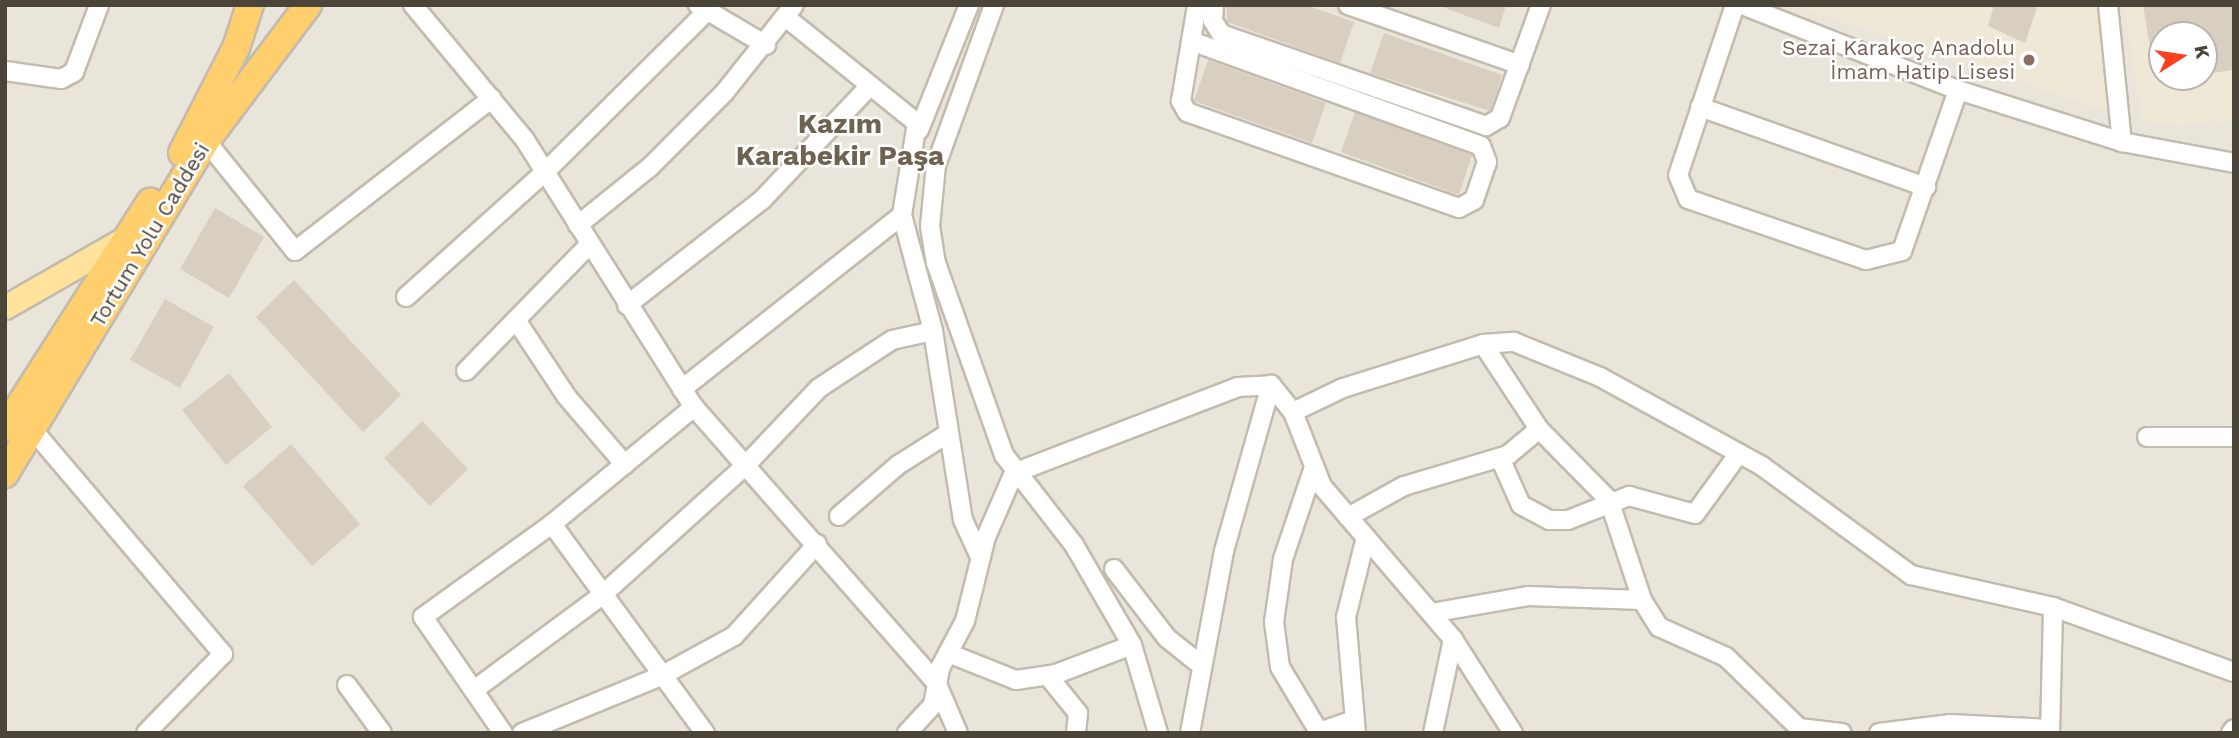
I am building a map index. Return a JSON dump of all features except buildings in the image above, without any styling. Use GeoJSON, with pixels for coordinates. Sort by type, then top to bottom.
{"type":"FeatureCollection","features":[{"type":"Feature","properties":{"kind":"highway","name":"Tortum Yolu Caddesi"},"geometry":{"type":"LineString","coordinates":[[5,427],[186,148],[236,48],[250,5]]}},
{"type":"Feature","properties":{"kind":"highway","name":"Tortum Yolu Caddesi"},"geometry":{"type":"LineString","coordinates":[[5,474],[206,141],[308,5]]}},
{"type":"Feature","properties":{"kind":"main road"},"geometry":{"type":"LineString","coordinates":[[5,307],[127,237]]}},
{"type":"Feature","properties":{"kind":"street"},"geometry":{"type":"LineString","coordinates":[[5,71],[61,79],[74,72],[99,5]]}},
{"type":"Feature","properties":{"kind":"street"},"geometry":{"type":"LineString","coordinates":[[413,5],[492,98],[547,170],[587,246],[694,407],[744,467],[817,544],[937,684],[958,733]]}},
{"type":"Feature","properties":{"kind":"street"},"geometry":{"type":"LineString","coordinates":[[969,5],[919,130],[902,215],[933,331],[947,434],[963,520],[980,557]]}},
{"type":"Feature","properties":{"kind":"street"},"geometry":{"type":"LineString","coordinates":[[994,5],[936,165],[930,226],[976,384],[1014,474],[1074,545],[1132,645],[1158,733]]}},
{"type":"Feature","properties":{"kind":"street"},"geometry":{"type":"LineString","coordinates":[[1191,41],[1481,146],[1487,162],[1474,200],[1459,208],[1187,112],[1181,101],[1191,41],[1197,5]]}},
{"type":"Feature","properties":{"kind":"street"},"geometry":{"type":"LineString","coordinates":[[1214,5],[1221,34],[1481,126],[1500,118],[1541,5]]}},
{"type":"Feature","properties":{"kind":"street"},"geometry":{"type":"LineString","coordinates":[[1348,5],[1520,65]]}},
{"type":"Feature","properties":{"kind":"street"},"geometry":{"type":"LineString","coordinates":[[1735,5],[1678,175],[1688,199],[1867,260],[1902,251],[1958,90]]}},
{"type":"Feature","properties":{"kind":"street"},"geometry":{"type":"LineString","coordinates":[[1742,5],[1958,90],[2122,142],[2232,166]]}},
{"type":"Feature","properties":{"kind":"street"},"geometry":{"type":"LineString","coordinates":[[2108,5],[2122,142]]}},
{"type":"Feature","properties":{"kind":"street"},"geometry":{"type":"LineString","coordinates":[[406,297],[547,170],[702,8],[766,45]]}},
{"type":"Feature","properties":{"kind":"street"},"geometry":{"type":"LineString","coordinates":[[578,225],[652,166],[766,45],[791,12],[867,89],[913,117],[919,130]]}},
{"type":"Feature","properties":{"kind":"street"},"geometry":{"type":"LineString","coordinates":[[627,305],[762,200],[867,89]]}},
{"type":"Feature","properties":{"kind":"street"},"geometry":{"type":"LineString","coordinates":[[206,141],[295,251],[492,98]]}},
{"type":"Feature","properties":{"kind":"street"},"geometry":{"type":"LineString","coordinates":[[1700,107],[1926,187]]}},
{"type":"Feature","properties":{"kind":"street"},"geometry":{"type":"LineString","coordinates":[[682,389],[902,215]]}},
{"type":"Feature","properties":{"kind":"street"},"geometry":{"type":"LineString","coordinates":[[466,371],[587,246]]}},
{"type":"Feature","properties":{"kind":"street"},"geometry":{"type":"LineString","coordinates":[[516,320],[567,397],[625,465]]}},
{"type":"Feature","properties":{"kind":"street"},"geometry":{"type":"LineString","coordinates":[[474,690],[601,596],[744,467],[819,388],[855,360],[892,340],[933,331]]}},
{"type":"Feature","properties":{"kind":"street"},"geometry":{"type":"LineString","coordinates":[[1293,412],[1343,388],[1483,344],[1514,342],[1560,357],[1739,453],[1911,575],[2053,607],[2232,668]]}},
{"type":"Feature","properties":{"kind":"street"},"geometry":{"type":"LineString","coordinates":[[1483,344],[1539,429],[1609,500],[1642,600],[1659,627],[1726,657],[1798,730],[1842,733]]}},
{"type":"Feature","properties":{"kind":"street"},"geometry":{"type":"LineString","coordinates":[[907,733],[933,705],[948,653],[965,621],[980,557],[1014,474],[1189,402],[1272,385]]}},
{"type":"Feature","properties":{"kind":"street"},"geometry":{"type":"LineString","coordinates":[[1272,385],[1293,412],[1314,467],[1349,517],[1453,639],[1513,733]]}},
{"type":"Feature","properties":{"kind":"street"},"geometry":{"type":"LineString","coordinates":[[1190,733],[1224,551],[1272,385]]}},
{"type":"Feature","properties":{"kind":"street"},"geometry":{"type":"LineString","coordinates":[[503,733],[423,617],[552,524],[694,407]]}},
{"type":"Feature","properties":{"kind":"street"},"geometry":{"type":"LineString","coordinates":[[5,427],[33,430],[223,654],[146,733]]}},
{"type":"Feature","properties":{"kind":"street"},"geometry":{"type":"LineString","coordinates":[[1349,517],[1404,486],[1500,458],[1539,429]]}},
{"type":"Feature","properties":{"kind":"street"},"geometry":{"type":"LineString","coordinates":[[839,516],[898,465],[947,434]]}},
{"type":"Feature","properties":{"kind":"street"},"geometry":{"type":"LineString","coordinates":[[2147,437],[2234,437]]}},
{"type":"Feature","properties":{"kind":"street"},"geometry":{"type":"LineString","coordinates":[[1500,458],[1521,505],[1531,514],[1576,518],[1609,500],[1638,497],[1695,514],[1739,453]]}},
{"type":"Feature","properties":{"kind":"street"},"geometry":{"type":"LineString","coordinates":[[1314,467],[1283,559],[1274,622],[1280,667],[1319,732],[1355,726],[1346,617],[1366,537]]}},
{"type":"Feature","properties":{"kind":"street"},"geometry":{"type":"LineString","coordinates":[[552,524],[601,596],[705,733]]}},
{"type":"Feature","properties":{"kind":"street"},"geometry":{"type":"LineString","coordinates":[[522,733],[661,676],[734,636],[817,544]]}},
{"type":"Feature","properties":{"kind":"street"},"geometry":{"type":"LineString","coordinates":[[1114,569],[1167,638],[1202,666]]}},
{"type":"Feature","properties":{"kind":"street"},"geometry":{"type":"LineString","coordinates":[[1431,613],[1528,596],[1642,600]]}},
{"type":"Feature","properties":{"kind":"street"},"geometry":{"type":"LineString","coordinates":[[1879,733],[1950,724],[2050,731],[2053,607]]}},
{"type":"Feature","properties":{"kind":"street"},"geometry":{"type":"LineString","coordinates":[[1433,733],[1453,639]]}},
{"type":"Feature","properties":{"kind":"street"},"geometry":{"type":"LineString","coordinates":[[948,653],[1016,680],[1048,676],[1132,645]]}},
{"type":"Feature","properties":{"kind":"street"},"geometry":{"type":"LineString","coordinates":[[1048,676],[1078,713],[1076,733]]}},
{"type":"Feature","properties":{"kind":"street"},"geometry":{"type":"LineString","coordinates":[[347,685],[382,733]]}},
{"type":"Feature","properties":{"kind":"shaded area"},"geometry":{"type":"Polygon","coordinates":[[[5,5],[2234,5],[2234,733],[5,733],[5,5]]]}},
{"type":"Feature","properties":{"kind":"shaded area","name":"Sezai Karakoç Anadolu İmam Hatip Lisesi"},"geometry":{"type":"Polygon","coordinates":[[[1794,5],[2096,5],[2108,112],[1802,8],[1794,5]]]}},
{"type":"Feature","properties":{"kind":"shaded area"},"geometry":{"type":"Polygon","coordinates":[[[2124,5],[2234,5],[2234,119],[2177,126],[2142,121],[2124,5]]]}},
{"type":"Feature","properties":{"kind":"place","name":"Sezai Karakoç Anadolu İmam Hatip Lisesi"},"geometry":{"type":"Point","coordinates":[2029,60]}},
{"type":"Feature","properties":{"kind":"district","name":"Kazım Karabekir Paşa"},"geometry":{"type":"Point","coordinates":[840,140]}}]}
